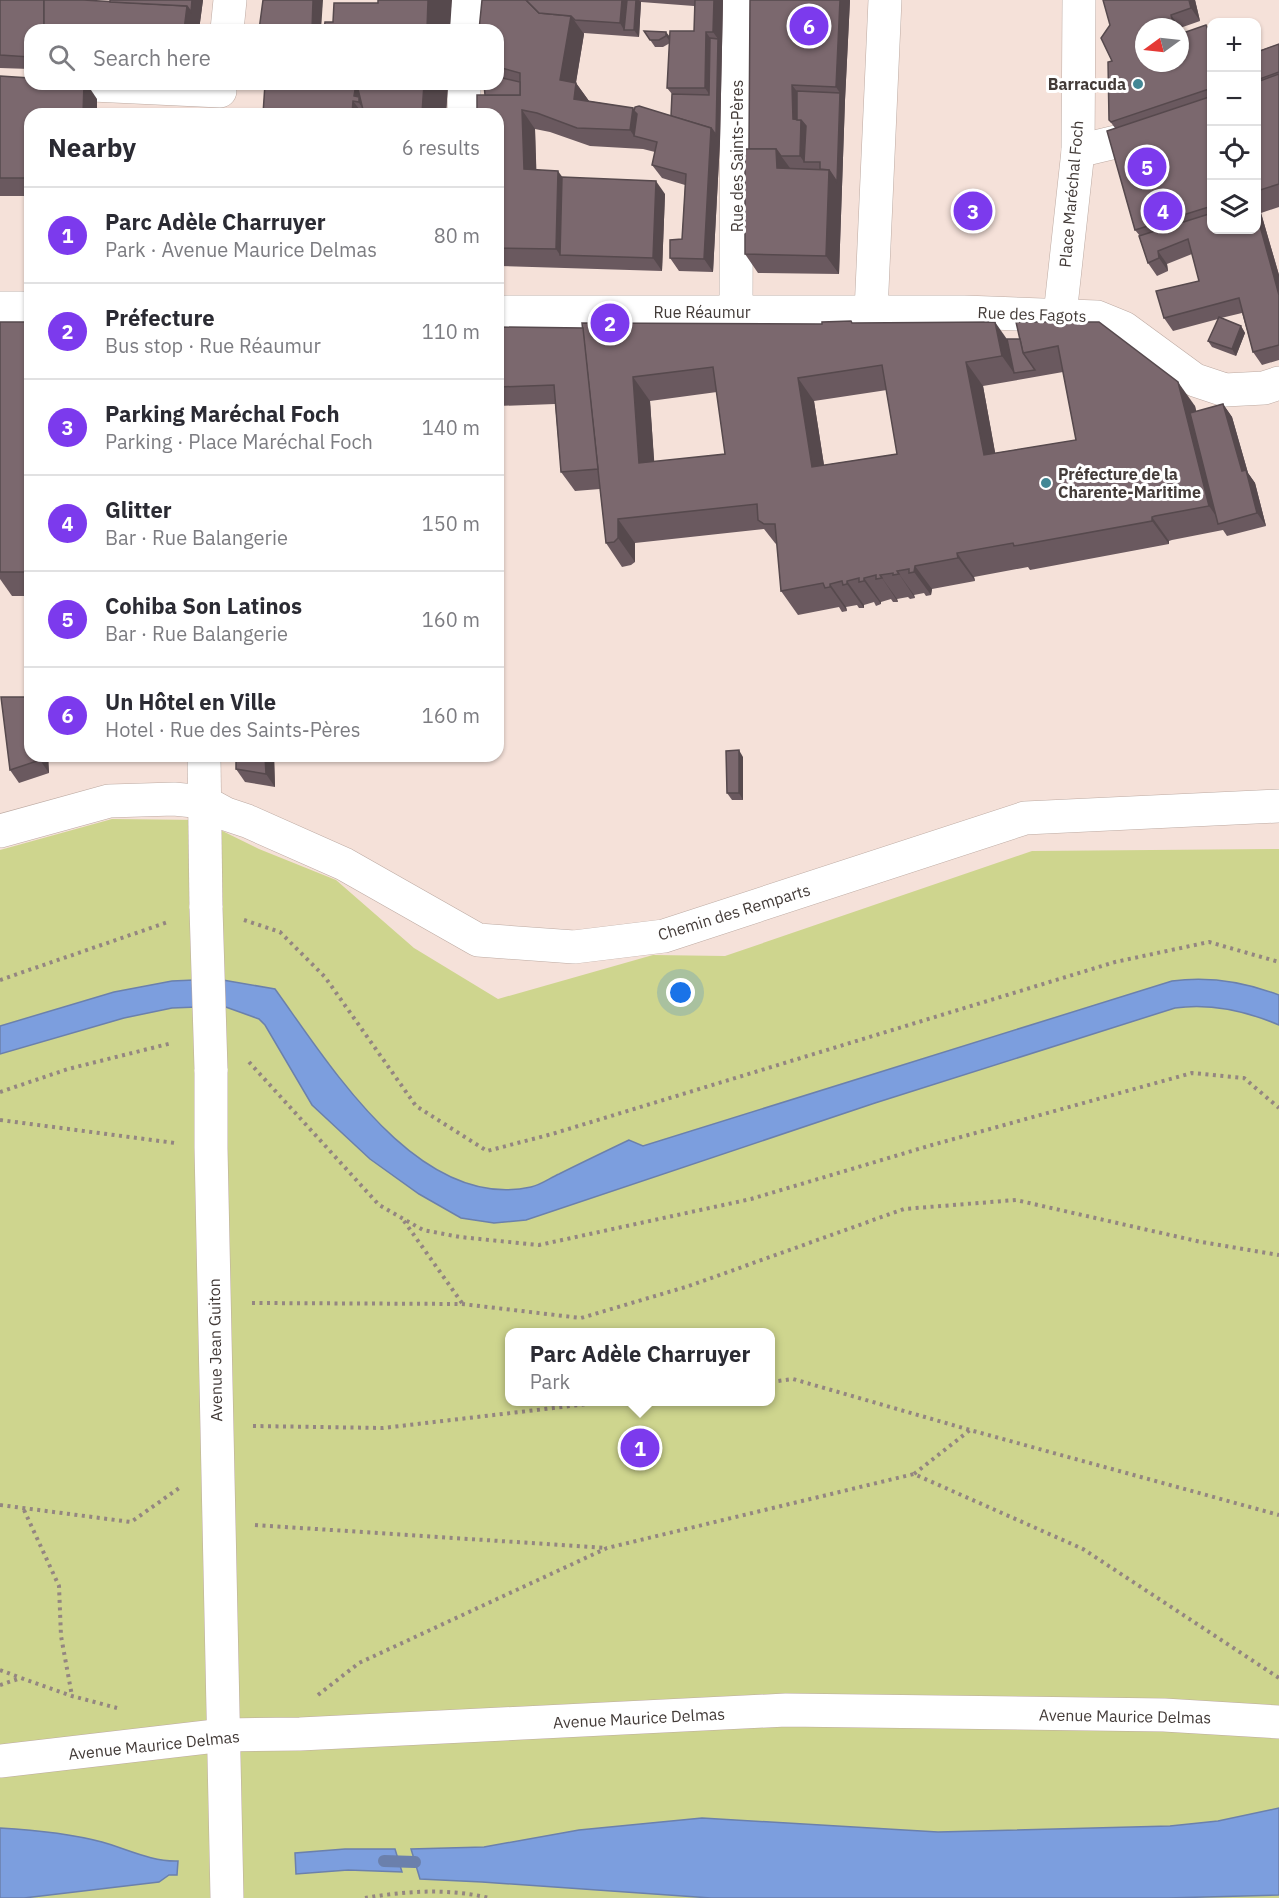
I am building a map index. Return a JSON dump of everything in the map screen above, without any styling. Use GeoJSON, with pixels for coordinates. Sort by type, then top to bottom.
{"type":"FeatureCollection","features":[{"type":"Feature","properties":{"kind":"street"},"geometry":{"type":"LineString","coordinates":[[228,24],[230,0]]}},
{"type":"Feature","properties":{"kind":"street"},"geometry":{"type":"LineString","coordinates":[[466,24],[468,0]]}},
{"type":"Feature","properties":{"kind":"street","name":"Rue des Saints-Pères"},"geometry":{"type":"LineString","coordinates":[[736,312],[737,0]]}},
{"type":"Feature","properties":{"kind":"street"},"geometry":{"type":"LineString","coordinates":[[871,312],[885,0]]}},
{"type":"Feature","properties":{"kind":"street","name":"Place Maréchal Foch"},"geometry":{"type":"LineString","coordinates":[[1060,315],[1078,152],[1079,0]]}},
{"type":"Feature","properties":{"kind":"street"},"geometry":{"type":"LineString","coordinates":[[145,90],[219,96]]}},
{"type":"Feature","properties":{"kind":"street"},"geometry":{"type":"LineString","coordinates":[[464,90],[464,108]]}},
{"type":"Feature","properties":{"kind":"street"},"geometry":{"type":"LineString","coordinates":[[1078,152],[1207,115]]}},
{"type":"Feature","properties":{"kind":"street"},"geometry":{"type":"LineString","coordinates":[[0,308],[24,308]]}},
{"type":"Feature","properties":{"kind":"street","name":"Rue Réaumur"},"geometry":{"type":"LineString","coordinates":[[504,312],[871,312]]}},
{"type":"Feature","properties":{"kind":"street","name":"Rue des Fagots"},"geometry":{"type":"LineString","coordinates":[[871,312],[964,312],[1097,317],[1124,328],[1196,380],[1225,390],[1264,388],[1279,384]]}},
{"type":"Feature","properties":{"kind":"street","name":"Avenue Jean Guiton"},"geometry":{"type":"LineString","coordinates":[[204,762],[227,1898]]}},
{"type":"Feature","properties":{"kind":"street","name":"Chemin des Remparts"},"geometry":{"type":"LineString","coordinates":[[0,831],[109,801],[174,799],[204,802],[226,814],[344,864],[478,940],[574,947],[664,936],[1025,818],[1279,806]]}},
{"type":"Feature","properties":{"kind":"street","name":"Avenue Maurice Delmas"},"geometry":{"type":"LineString","coordinates":[[0,1761],[224,1735],[300,1734],[786,1710],[1164,1715],[1279,1722]]}},
{"type":"Feature","properties":{"kind":"path"},"geometry":{"type":"LineString","coordinates":[[0,980],[206,908],[280,932],[325,977],[416,1106],[487,1151],[575,1127],[1115,962],[1209,942],[1279,962]]}},
{"type":"Feature","properties":{"kind":"path"},"geometry":{"type":"LineString","coordinates":[[0,1092],[68,1069],[174,1042]]}},
{"type":"Feature","properties":{"kind":"path"},"geometry":{"type":"LineString","coordinates":[[250,1063],[379,1205],[423,1230],[460,1237],[539,1245],[751,1198],[932,1144],[1192,1073],[1244,1078],[1279,1108]]}},
{"type":"Feature","properties":{"kind":"path"},"geometry":{"type":"LineString","coordinates":[[0,1120],[211,1148]]}},
{"type":"Feature","properties":{"kind":"path"},"geometry":{"type":"LineString","coordinates":[[214,1303],[462,1304],[581,1318],[689,1286],[904,1209],[1016,1200],[1201,1242],[1279,1255]]}},
{"type":"Feature","properties":{"kind":"path"},"geometry":{"type":"LineString","coordinates":[[402,1219],[462,1304]]}},
{"type":"Feature","properties":{"kind":"path"},"geometry":{"type":"LineString","coordinates":[[775,1381],[793,1379],[1279,1515]]}},
{"type":"Feature","properties":{"kind":"path"},"geometry":{"type":"LineString","coordinates":[[217,1425],[383,1428],[564,1406]]}},
{"type":"Feature","properties":{"kind":"path"},"geometry":{"type":"LineString","coordinates":[[316,1696],[359,1663],[607,1548],[914,1474],[970,1430]]}},
{"type":"Feature","properties":{"kind":"path"},"geometry":{"type":"LineString","coordinates":[[0,1505],[24,1510],[131,1522],[217,1461]]}},
{"type":"Feature","properties":{"kind":"path"},"geometry":{"type":"LineString","coordinates":[[914,1474],[1083,1549],[1279,1678]]}},
{"type":"Feature","properties":{"kind":"path"},"geometry":{"type":"LineString","coordinates":[[24,1510],[59,1586],[61,1636],[72,1696]]}},
{"type":"Feature","properties":{"kind":"path"},"geometry":{"type":"LineString","coordinates":[[218,1523],[607,1548]]}},
{"type":"Feature","properties":{"kind":"path"},"geometry":{"type":"LineString","coordinates":[[0,1670],[72,1696],[119,1708]]}},
{"type":"Feature","properties":{"kind":"path"},"geometry":{"type":"LineString","coordinates":[[0,1685],[21,1678]]}},
{"type":"Feature","properties":{"kind":"path"},"geometry":{"type":"LineString","coordinates":[[365,1898],[386,1894],[444,1891],[489,1898]]}},
{"type":"Feature","properties":{"kind":"green space"},"geometry":{"type":"Polygon","coordinates":[[[112,819],[200,820],[259,849],[336,880],[414,948],[498,999],[653,955],[725,956],[1032,851],[1279,849],[1279,1898],[0,1898],[0,850],[112,819]]]}},
{"type":"Feature","properties":{"kind":"water"},"geometry":{"type":"Polygon","coordinates":[[[217,979],[275,989],[322,1056],[382,1126],[415,1155],[451,1177],[490,1189],[535,1186],[629,1140],[643,1146],[1172,981],[1199,979],[1226,981],[1279,995],[1279,1025],[1228,1009],[1175,1008],[875,1103],[526,1220],[494,1223],[461,1218],[419,1194],[370,1159],[312,1105],[265,1025],[259,1019],[223,1006],[172,1008],[124,1018],[0,1054],[0,1026],[114,992],[172,981],[217,979]]]}},
{"type":"Feature","properties":{"kind":"water"},"geometry":{"type":"Polygon","coordinates":[[[1279,1808],[1279,1895],[1167,1898],[711,1898],[420,1879],[411,1849],[484,1847],[579,1830],[702,1818],[938,1832],[1170,1826],[1218,1821],[1279,1808]]]}},
{"type":"Feature","properties":{"kind":"water"},"geometry":{"type":"Polygon","coordinates":[[[0,1828],[76,1836],[149,1857],[178,1861],[177,1875],[169,1875],[159,1882],[24,1898],[0,1898],[0,1828]]]}},
{"type":"Feature","properties":{"kind":"water"},"geometry":{"type":"Polygon","coordinates":[[[345,1849],[395,1849],[402,1872],[348,1870],[296,1874],[295,1853],[345,1849]]]}},
{"type":"Feature","properties":{"kind":"building"},"geometry":{"type":"Polygon","coordinates":[[[0,0],[44,0],[44,24],[24,24],[24,57],[0,55],[0,0]]]}},
{"type":"Feature","properties":{"kind":"building"},"geometry":{"type":"Polygon","coordinates":[[[44,0],[187,6],[185,24],[44,24],[44,0]]]}},
{"type":"Feature","properties":{"kind":"building"},"geometry":{"type":"Polygon","coordinates":[[[110,0],[192,0],[191,12],[187,6],[110,2],[110,0]]]}},
{"type":"Feature","properties":{"kind":"building"},"geometry":{"type":"Polygon","coordinates":[[[263,0],[313,0],[312,24],[260,24],[263,0]]]}},
{"type":"Feature","properties":{"kind":"building"},"geometry":{"type":"Polygon","coordinates":[[[378,0],[428,0],[427,24],[325,24],[325,22],[333,22],[334,3],[378,3],[378,0]]]}},
{"type":"Feature","properties":{"kind":"building"},"geometry":{"type":"Polygon","coordinates":[[[482,0],[526,0],[539,13],[571,16],[560,80],[576,83],[574,99],[633,108],[630,130],[577,128],[537,113],[522,110],[524,169],[558,171],[556,249],[504,248],[504,108],[477,108],[477,95],[520,95],[520,73],[504,69],[504,24],[480,24],[482,0]]]}},
{"type":"Feature","properties":{"kind":"building"},"geometry":{"type":"Polygon","coordinates":[[[526,0],[622,0],[620,23],[575,20],[571,16],[539,13],[526,0]]]}},
{"type":"Feature","properties":{"kind":"building"},"geometry":{"type":"Polygon","coordinates":[[[627,0],[636,0],[634,30],[624,30],[627,0]]]}},
{"type":"Feature","properties":{"kind":"building"},"geometry":{"type":"Polygon","coordinates":[[[695,0],[714,0],[713,32],[706,32],[705,88],[667,88],[670,31],[694,31],[695,0]]]}},
{"type":"Feature","properties":{"kind":"building"},"geometry":{"type":"Polygon","coordinates":[[[750,0],[840,0],[836,87],[792,85],[793,119],[801,120],[800,156],[781,156],[776,149],[749,149],[750,0]]]}},
{"type":"Feature","properties":{"kind":"building"},"geometry":{"type":"Polygon","coordinates":[[[1103,0],[1189,0],[1191,8],[1171,15],[1172,18],[1135,18],[1135,72],[1189,72],[1189,31],[1206,25],[1207,90],[1111,122],[1109,120],[1108,62],[1112,61],[1101,38],[1110,25],[1103,0]]]}},
{"type":"Feature","properties":{"kind":"building"},"geometry":{"type":"Polygon","coordinates":[[[644,31],[666,32],[666,36],[659,40],[650,40],[644,31]]]}},
{"type":"Feature","properties":{"kind":"building"},"geometry":{"type":"Polygon","coordinates":[[[710,38],[718,39],[716,135],[711,128],[671,116],[672,94],[709,95],[710,38]]]}},
{"type":"Feature","properties":{"kind":"building"},"geometry":{"type":"Polygon","coordinates":[[[1279,44],[1279,72],[1261,79],[1261,51],[1279,44]]]}},
{"type":"Feature","properties":{"kind":"building"},"geometry":{"type":"Polygon","coordinates":[[[1279,74],[1279,184],[1261,190],[1261,126],[1261,81],[1279,74]]]}},
{"type":"Feature","properties":{"kind":"building"},"geometry":{"type":"Polygon","coordinates":[[[0,76],[24,78],[24,90],[84,90],[83,108],[24,108],[24,178],[0,178],[0,76]]]}},
{"type":"Feature","properties":{"kind":"building"},"geometry":{"type":"Polygon","coordinates":[[[504,78],[520,82],[520,95],[485,95],[485,90],[504,90],[504,78]]]}},
{"type":"Feature","properties":{"kind":"building"},"geometry":{"type":"Polygon","coordinates":[[[265,90],[355,90],[354,96],[359,97],[359,102],[353,101],[352,108],[263,108],[265,90]]]}},
{"type":"Feature","properties":{"kind":"building"},"geometry":{"type":"Polygon","coordinates":[[[358,90],[424,90],[422,108],[363,108],[358,90]]]}},
{"type":"Feature","properties":{"kind":"building"},"geometry":{"type":"Polygon","coordinates":[[[797,91],[840,93],[837,182],[829,170],[820,169],[820,162],[804,162],[806,126],[801,120],[797,120],[797,91]]]}},
{"type":"Feature","properties":{"kind":"building"},"geometry":{"type":"Polygon","coordinates":[[[1207,98],[1207,208],[1135,230],[1107,131],[1207,98]]]}},
{"type":"Feature","properties":{"kind":"building"},"geometry":{"type":"Polygon","coordinates":[[[639,106],[711,128],[704,259],[670,258],[670,240],[682,239],[686,174],[652,165],[657,142],[634,136],[637,114],[634,111],[635,107],[639,106]]]}},
{"type":"Feature","properties":{"kind":"building"},"geometry":{"type":"Polygon","coordinates":[[[745,149],[776,149],[777,168],[829,170],[826,256],[745,254],[745,149]]]}},
{"type":"Feature","properties":{"kind":"building"},"geometry":{"type":"Polygon","coordinates":[[[562,177],[656,181],[653,258],[560,255],[562,177]]]}},
{"type":"Feature","properties":{"kind":"building"},"geometry":{"type":"Polygon","coordinates":[[[1207,215],[1207,234],[1261,234],[1261,230],[1279,295],[1279,345],[1253,352],[1239,298],[1164,318],[1156,291],[1199,281],[1188,239],[1158,251],[1159,258],[1148,263],[1139,236],[1207,215]]]}},
{"type":"Feature","properties":{"kind":"building"},"geometry":{"type":"Polygon","coordinates":[[[1219,317],[1241,326],[1232,349],[1208,341],[1219,317]]]}},
{"type":"Feature","properties":{"kind":"building"},"geometry":{"type":"Polygon","coordinates":[[[0,322],[24,322],[24,572],[0,572],[0,322]]]}},
{"type":"Feature","properties":{"kind":"building","name":"Préfecture de la Charente-Maritime"},"geometry":{"type":"Polygon","coordinates":[[[822,322],[995,322],[1002,356],[966,362],[984,455],[1076,440],[1058,346],[1023,353],[1016,322],[1099,322],[1178,382],[1209,506],[1155,516],[1152,517],[1152,521],[1014,546],[1013,543],[957,553],[958,558],[915,566],[914,572],[909,573],[909,569],[897,571],[899,574],[880,575],[882,578],[876,579],[876,575],[859,582],[859,578],[847,581],[847,584],[843,585],[842,581],[825,588],[823,583],[781,591],[775,524],[764,524],[758,520],[757,504],[618,519],[618,538],[614,542],[606,543],[582,323],[822,324],[822,322]],[[882,365],[798,378],[812,467],[897,454],[882,365]],[[713,367],[633,377],[639,463],[725,454],[713,367]]]}},
{"type":"Feature","properties":{"kind":"building"},"geometry":{"type":"Polygon","coordinates":[[[504,327],[583,328],[598,469],[561,472],[554,385],[504,387],[504,327]]]}},
{"type":"Feature","properties":{"kind":"building"},"geometry":{"type":"Polygon","coordinates":[[[1007,339],[1020,339],[1023,353],[1035,370],[1014,373],[1007,339]]]}},
{"type":"Feature","properties":{"kind":"building"},"geometry":{"type":"Polygon","coordinates":[[[1223,404],[1242,471],[1246,470],[1257,513],[1218,524],[1190,413],[1223,404]]]}},
{"type":"Feature","properties":{"kind":"building"},"geometry":{"type":"Polygon","coordinates":[[[1,697],[24,697],[24,762],[34,762],[10,770],[1,697]]]}},
{"type":"Feature","properties":{"kind":"building"},"geometry":{"type":"Polygon","coordinates":[[[739,750],[739,793],[727,793],[726,751],[739,750]]]}},
{"type":"Feature","properties":{"kind":"building"},"geometry":{"type":"Polygon","coordinates":[[[236,762],[265,762],[266,774],[236,769],[236,762]]]}},
{"type":"Feature","properties":{"kind":"waterway"},"geometry":{"type":"LineString","coordinates":[[384,1861],[415,1862]]}},
{"type":"Feature","properties":{"kind":"place","name":"Un Hôtel en Ville"},"geometry":{"type":"Point","coordinates":[809,26]}},
{"type":"Feature","properties":{"kind":"place","name":"Barracuda"},"geometry":{"type":"Point","coordinates":[1138,84]}},
{"type":"Feature","properties":{"kind":"place","name":"Cohiba Son Latinos"},"geometry":{"type":"Point","coordinates":[1147,167]}},
{"type":"Feature","properties":{"kind":"place","name":"Parking Maréchal Foch"},"geometry":{"type":"Point","coordinates":[973,211]}},
{"type":"Feature","properties":{"kind":"place","name":"Glitter"},"geometry":{"type":"Point","coordinates":[1163,211]}},
{"type":"Feature","properties":{"kind":"place","name":"Préfecture"},"geometry":{"type":"Point","coordinates":[610,323]}},
{"type":"Feature","properties":{"kind":"place","name":"Préfecture de la Charente-Maritime"},"geometry":{"type":"Point","coordinates":[1046,483]}},
{"type":"Feature","properties":{"kind":"place","name":"Parc Adèle Charruyer"},"geometry":{"type":"Point","coordinates":[640,1448]}}]}
